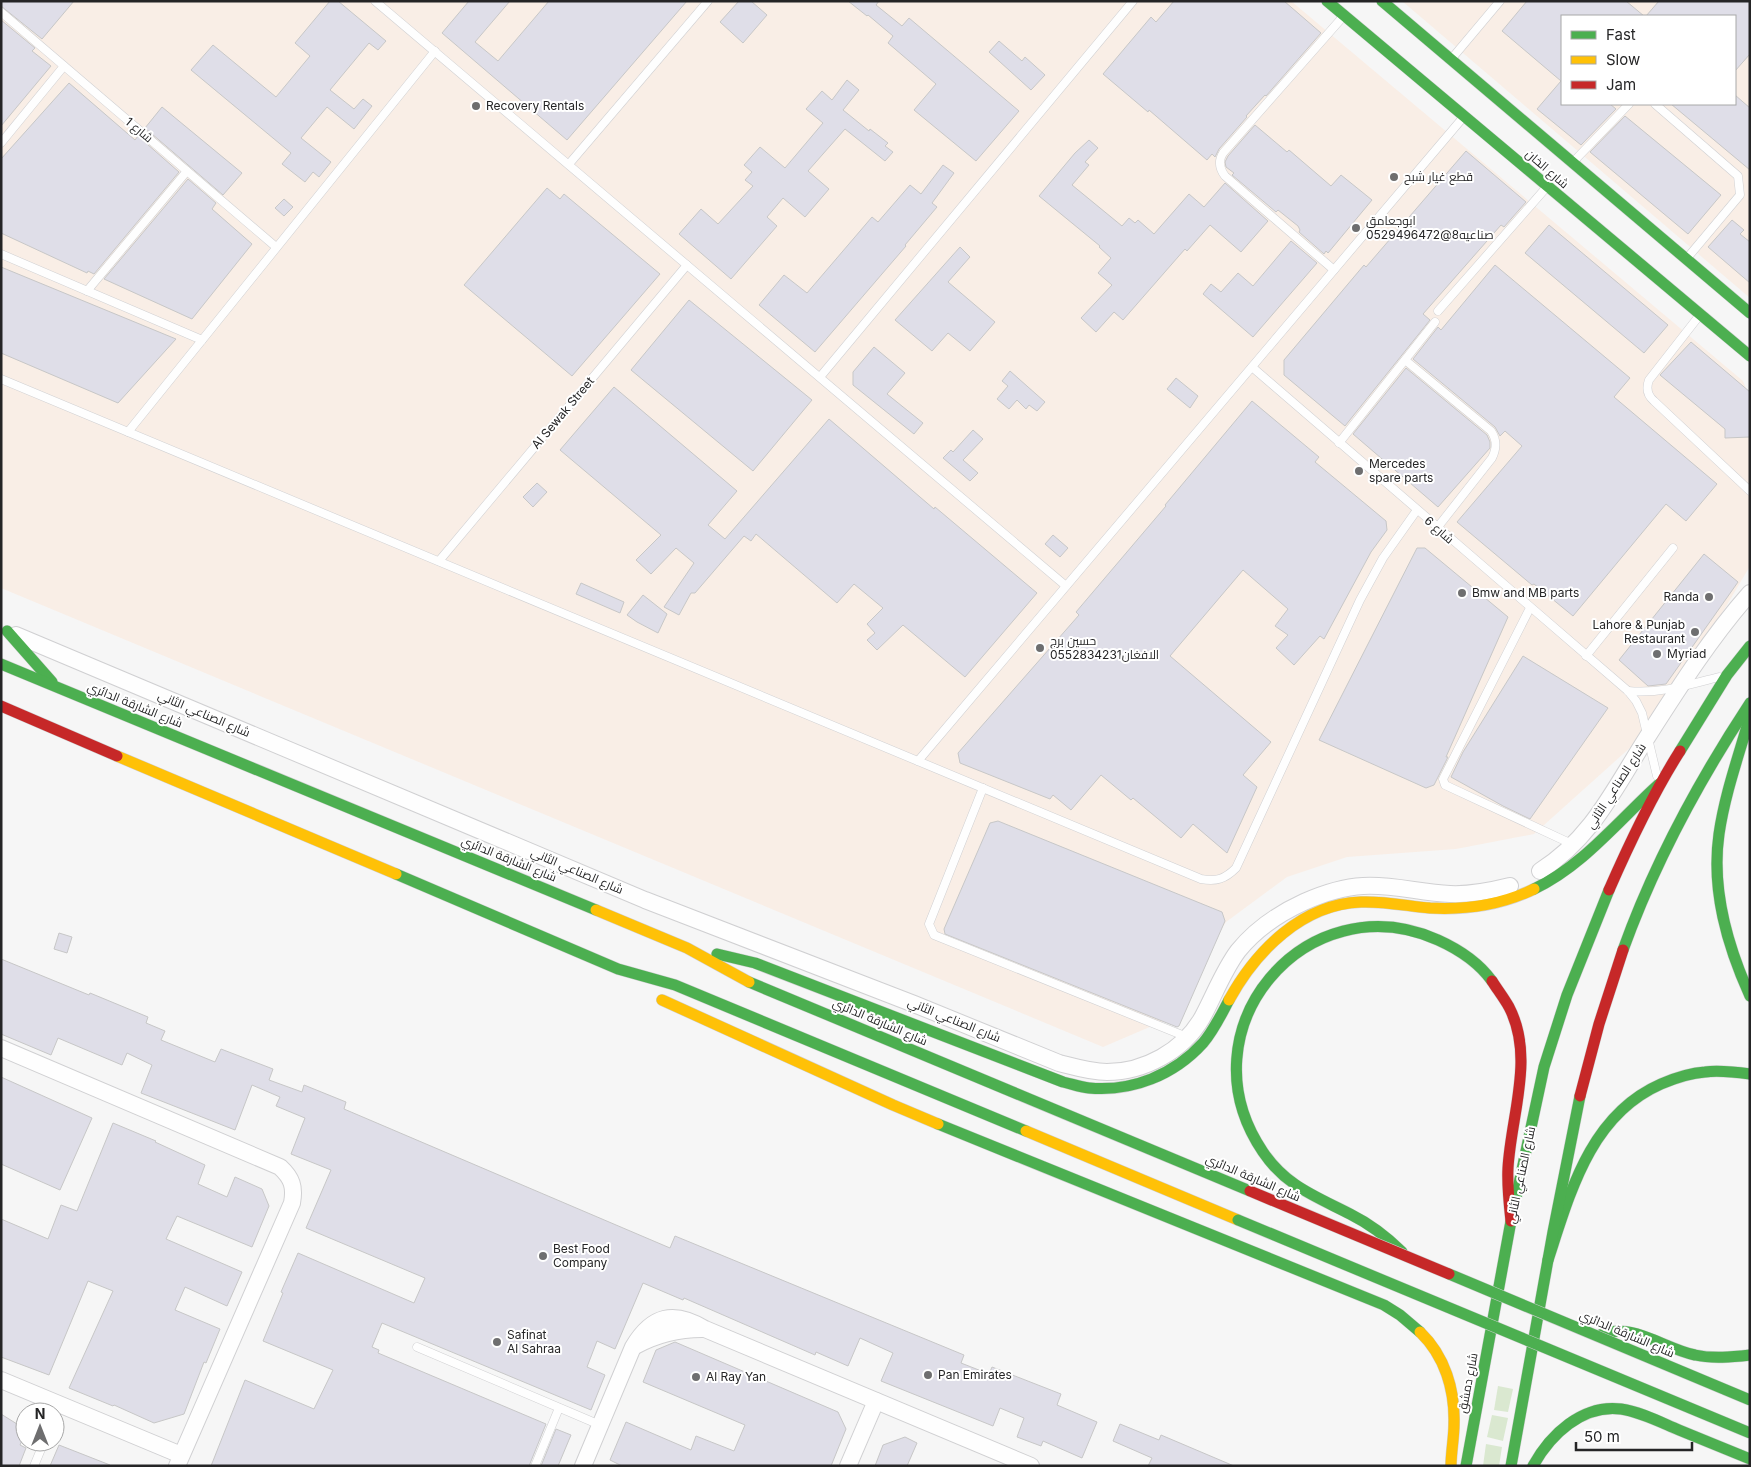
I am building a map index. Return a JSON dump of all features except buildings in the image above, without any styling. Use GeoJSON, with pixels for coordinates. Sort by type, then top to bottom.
{"type":"FeatureCollection","features":[{"type":"Feature","properties":{"kind":"main road","name":"شارع الخان"},"geometry":{"type":"LineString","coordinates":[[1327,1],[1547,188],[1750,356]]}},
{"type":"Feature","properties":{"kind":"main road","name":"شارع الخان"},"geometry":{"type":"LineString","coordinates":[[1382,1],[1750,313]]}},
{"type":"Feature","properties":{"kind":"main road"},"geometry":{"type":"LineString","coordinates":[[4,630],[56,687]]}},
{"type":"Feature","properties":{"kind":"main road","name":"شارع الصناعي الثاني"},"geometry":{"type":"LineString","coordinates":[[1497,1306],[1511,1221],[1544,1067],[1567,995],[1629,844],[1658,784],[1727,675],[1750,646]]}},
{"type":"Feature","properties":{"kind":"main road","name":"شارع الشارقة الدائري"},"geometry":{"type":"LineString","coordinates":[[1,664],[687,948],[755,985],[1750,1400]]}},
{"type":"Feature","properties":{"kind":"main road"},"geometry":{"type":"LineString","coordinates":[[1511,1466],[1566,1162],[1601,1017],[1617,967],[1663,854],[1690,800],[1750,703]]}},
{"type":"Feature","properties":{"kind":"main road"},"geometry":{"type":"LineString","coordinates":[[1,706],[618,968],[675,985],[1750,1433]]}},
{"type":"Feature","properties":{"kind":"main road"},"geometry":{"type":"LineString","coordinates":[[1750,716],[1722,813],[1717,877],[1720,909],[1727,941],[1750,996]]}},
{"type":"Feature","properties":{"kind":"main road"},"geometry":{"type":"LineString","coordinates":[[687,948],[770,968],[1063,1082],[1090,1088],[1130,1086],[1150,1080],[1169,1071],[1197,1050],[1215,1026],[1248,968],[1262,952],[1294,926],[1312,915],[1332,907],[1352,903],[1392,903],[1428,908],[1466,908],[1492,905],[1534,891],[1554,879],[1584,856],[1658,784]]}},
{"type":"Feature","properties":{"kind":"main road"},"geometry":{"type":"LineString","coordinates":[[1407,1257],[1372,1226],[1294,1185],[1281,1174],[1254,1139],[1243,1114],[1237,1087],[1236,1060],[1240,1033],[1250,1007],[1264,983],[1282,963],[1304,947],[1329,934],[1356,928],[1384,926],[1411,929],[1437,938],[1461,951],[1482,969],[1499,990],[1516,1024],[1520,1042],[1520,1081],[1506,1176],[1511,1221]]}},
{"type":"Feature","properties":{"kind":"main road"},"geometry":{"type":"LineString","coordinates":[[618,968],[663,1000],[893,1105],[1384,1305],[1405,1317],[1423,1333],[1437,1352],[1447,1374],[1452,1395],[1454,1418],[1451,1466]]}},
{"type":"Feature","properties":{"kind":"main road"},"geometry":{"type":"LineString","coordinates":[[1548,1260],[1586,1159],[1598,1137],[1614,1117],[1632,1100],[1654,1087],[1677,1077],[1702,1072],[1727,1071],[1750,1074]]}},
{"type":"Feature","properties":{"kind":"main road","name":"شارع دمشق"},"geometry":{"type":"LineString","coordinates":[[1466,1466],[1497,1306]]}},
{"type":"Feature","properties":{"kind":"main road"},"geometry":{"type":"LineString","coordinates":[[1598,1336],[1610,1331],[1620,1332],[1639,1336],[1696,1355],[1715,1357],[1750,1354]]}},
{"type":"Feature","properties":{"kind":"main road"},"geometry":{"type":"LineString","coordinates":[[1533,1466],[1544,1448],[1564,1427],[1578,1418],[1596,1411],[1609,1409],[1624,1409],[1640,1414],[1750,1460]]}},
{"type":"Feature","properties":{"kind":"street","name":"شارع الصناعي الثاني"},"geometry":{"type":"LineString","coordinates":[[4,630],[646,900],[914,1004],[1059,1063],[1083,1070],[1108,1072],[1133,1069],[1153,1062],[1171,1051],[1188,1037],[1201,1020],[1225,972],[1238,952],[1257,932],[1278,916],[1304,902],[1335,891],[1362,886],[1392,887],[1451,894],[1492,890],[1515,885],[1553,863],[1574,845],[1592,824],[1720,629],[1750,593]]}},
{"type":"Feature","properties":{"kind":"street"},"geometry":{"type":"LineString","coordinates":[[2,1050],[271,1163],[284,1186],[287,1199],[287,1212],[179,1460],[65,1412]]}},
{"type":"Feature","properties":{"kind":"street"},"geometry":{"type":"LineString","coordinates":[[583,1466],[633,1347],[649,1338],[668,1332],[686,1329],[705,1329],[1031,1466]]}},
{"type":"Feature","properties":{"kind":"street"},"geometry":{"type":"LineString","coordinates":[[1,1380],[43,1402]]}},
{"type":"Feature","properties":{"kind":"street"},"geometry":{"type":"LineString","coordinates":[[848,1466],[876,1401]]}},
{"type":"Feature","properties":{"kind":"lane"},"geometry":{"type":"LineString","coordinates":[[375,1],[1066,586]]}},
{"type":"Feature","properties":{"kind":"lane"},"geometry":{"type":"LineString","coordinates":[[569,164],[708,1]]}},
{"type":"Feature","properties":{"kind":"lane"},"geometry":{"type":"LineString","coordinates":[[820,377],[1133,1]]}},
{"type":"Feature","properties":{"kind":"lane"},"geometry":{"type":"LineString","coordinates":[[1451,60],[1500,1]]}},
{"type":"Feature","properties":{"kind":"lane","name":"شارع 1"},"geometry":{"type":"LineString","coordinates":[[1,12],[276,247]]}},
{"type":"Feature","properties":{"kind":"lane"},"geometry":{"type":"LineString","coordinates":[[1334,270],[1225,176],[1220,162],[1223,153],[1344,16]]}},
{"type":"Feature","properties":{"kind":"lane"},"geometry":{"type":"LineString","coordinates":[[128,432],[435,51]]}},
{"type":"Feature","properties":{"kind":"lane"},"geometry":{"type":"LineString","coordinates":[[1,143],[64,66]]}},
{"type":"Feature","properties":{"kind":"lane"},"geometry":{"type":"LineString","coordinates":[[1573,162],[1628,105]]}},
{"type":"Feature","properties":{"kind":"lane"},"geometry":{"type":"LineString","coordinates":[[1656,105],[1738,176],[1740,195],[1686,259]]}},
{"type":"Feature","properties":{"kind":"lane"},"geometry":{"type":"LineString","coordinates":[[918,761],[1464,116]]}},
{"type":"Feature","properties":{"kind":"lane"},"geometry":{"type":"LineString","coordinates":[[87,291],[188,171]]}},
{"type":"Feature","properties":{"kind":"lane"},"geometry":{"type":"LineString","coordinates":[[1438,311],[1547,188]]}},
{"type":"Feature","properties":{"kind":"lane"},"geometry":{"type":"LineString","coordinates":[[1,254],[202,340]]}},
{"type":"Feature","properties":{"kind":"lane","name":"Al Sewak Street"},"geometry":{"type":"LineString","coordinates":[[439,561],[687,265]]}},
{"type":"Feature","properties":{"kind":"lane"},"geometry":{"type":"LineString","coordinates":[[1700,315],[1649,380],[1648,394],[1654,402],[1750,491]]}},
{"type":"Feature","properties":{"kind":"lane"},"geometry":{"type":"LineString","coordinates":[[1339,442],[1435,322]]}},
{"type":"Feature","properties":{"kind":"lane"},"geometry":{"type":"LineString","coordinates":[[1405,360],[1491,431],[1494,436],[1495,451],[1492,458],[1437,528]]}},
{"type":"Feature","properties":{"kind":"lane","name":"شارع 6"},"geometry":{"type":"LineString","coordinates":[[1252,367],[1628,692],[1636,701],[1642,713],[1658,784]]}},
{"type":"Feature","properties":{"kind":"lane"},"geometry":{"type":"LineString","coordinates":[[1,379],[1201,879],[1211,881],[1220,880],[1229,875],[1241,860],[1367,586],[1383,558],[1417,510]]}},
{"type":"Feature","properties":{"kind":"lane"},"geometry":{"type":"LineString","coordinates":[[1586,656],[1673,548]]}},
{"type":"Feature","properties":{"kind":"lane"},"geometry":{"type":"LineString","coordinates":[[1530,608],[1443,779],[1445,786],[1574,845]]}},
{"type":"Feature","properties":{"kind":"lane"},"geometry":{"type":"LineString","coordinates":[[1628,692],[1654,692],[1680,688],[1727,675]]}},
{"type":"Feature","properties":{"kind":"lane"},"geometry":{"type":"LineString","coordinates":[[983,788],[928,924],[934,935],[1188,1037]]}},
{"type":"Feature","properties":{"kind":"lane"},"geometry":{"type":"LineString","coordinates":[[417,1347],[600,1425]]}},
{"type":"Feature","properties":{"kind":"lane"},"geometry":{"type":"LineString","coordinates":[[535,1466],[559,1408]]}},
{"type":"Feature","properties":{"kind":"lane"},"geometry":{"type":"LineString","coordinates":[[34,1466],[40,1452]]}},
{"type":"Feature","properties":{"kind":"shaded area"},"geometry":{"type":"Polygon","coordinates":[[[1,1],[1291,1],[1743,381],[1750,398],[1750,566],[1702,647],[1632,746],[1534,834],[1456,849],[1347,857],[1287,877],[1226,922],[1166,1020],[1103,1047],[1,588],[1,1]]]}},
{"type":"Feature","properties":{"kind":"shaded area"},"geometry":{"type":"Polygon","coordinates":[[[1402,1],[1750,1],[1750,298],[1402,1]]]}},
{"type":"Feature","properties":{"kind":"green space"},"geometry":{"type":"Polygon","coordinates":[[[1498,1386],[1513,1389],[1508,1412],[1494,1410],[1498,1386]]]}},
{"type":"Feature","properties":{"kind":"green space"},"geometry":{"type":"Polygon","coordinates":[[[1492,1415],[1508,1418],[1503,1441],[1487,1437],[1492,1415]]]}},
{"type":"Feature","properties":{"kind":"green space"},"geometry":{"type":"Polygon","coordinates":[[[1486,1444],[1502,1447],[1499,1466],[1483,1466],[1486,1444]]]}},
{"type":"Feature","properties":{"kind":"traffic: fast"},"geometry":{"type":"LineString","coordinates":[[1327,1],[1750,356]]}},
{"type":"Feature","properties":{"kind":"traffic: fast"},"geometry":{"type":"LineString","coordinates":[[1382,1],[1750,313]]}},
{"type":"Feature","properties":{"kind":"traffic: fast"},"geometry":{"type":"LineString","coordinates":[[7,631],[52,682]]}},
{"type":"Feature","properties":{"kind":"traffic: fast"},"geometry":{"type":"LineString","coordinates":[[1680,751],[1727,675],[1750,646]]}},
{"type":"Feature","properties":{"kind":"traffic: fast"},"geometry":{"type":"LineString","coordinates":[[1,664],[596,910]]}},
{"type":"Feature","properties":{"kind":"traffic: fast"},"geometry":{"type":"LineString","coordinates":[[1623,950],[1649,885],[1679,823],[1695,792],[1750,703]]}},
{"type":"Feature","properties":{"kind":"traffic: fast"},"geometry":{"type":"LineString","coordinates":[[1750,716],[1725,804],[1717,855],[1717,876],[1723,917],[1734,957],[1750,996]]}},
{"type":"Feature","properties":{"kind":"traffic: fast"},"geometry":{"type":"LineString","coordinates":[[1534,889],[1569,868],[1585,855],[1659,784]]}},
{"type":"Feature","properties":{"kind":"traffic: fast"},"geometry":{"type":"LineString","coordinates":[[396,874],[618,969],[675,985],[1026,1131]]}},
{"type":"Feature","properties":{"kind":"traffic: fast"},"geometry":{"type":"LineString","coordinates":[[1466,1466],[1511,1221],[1544,1067],[1567,995],[1609,890]]}},
{"type":"Feature","properties":{"kind":"traffic: fast"},"geometry":{"type":"LineString","coordinates":[[1402,1252],[1364,1222],[1291,1182],[1281,1174],[1263,1152],[1241,1105],[1237,1059],[1247,1016],[1270,978],[1303,949],[1343,931],[1389,927],[1438,940],[1468,957],[1492,981]]}},
{"type":"Feature","properties":{"kind":"traffic: fast"},"geometry":{"type":"LineString","coordinates":[[717,954],[755,963],[1063,1082],[1089,1088],[1105,1089],[1136,1084],[1151,1079],[1179,1064],[1192,1054],[1207,1038],[1229,1000]]}},
{"type":"Feature","properties":{"kind":"traffic: fast"},"geometry":{"type":"LineString","coordinates":[[749,982],[1250,1191]]}},
{"type":"Feature","properties":{"kind":"traffic: fast"},"geometry":{"type":"LineString","coordinates":[[1548,1260],[1565,1209],[1586,1158],[1616,1115],[1637,1098],[1661,1084],[1683,1076],[1716,1071],[1750,1074]]}},
{"type":"Feature","properties":{"kind":"traffic: fast"},"geometry":{"type":"LineString","coordinates":[[1511,1466],[1553,1232],[1580,1096]]}},
{"type":"Feature","properties":{"kind":"traffic: fast"},"geometry":{"type":"LineString","coordinates":[[938,1124],[1384,1305],[1400,1315],[1420,1332]]}},
{"type":"Feature","properties":{"kind":"traffic: fast"},"geometry":{"type":"LineString","coordinates":[[1238,1220],[1750,1433]]}},
{"type":"Feature","properties":{"kind":"traffic: fast"},"geometry":{"type":"LineString","coordinates":[[1449,1274],[1750,1400]]}},
{"type":"Feature","properties":{"kind":"traffic: fast"},"geometry":{"type":"LineString","coordinates":[[1598,1336],[1622,1331],[1635,1333],[1695,1355],[1716,1357],[1750,1355]]}},
{"type":"Feature","properties":{"kind":"traffic: fast"},"geometry":{"type":"LineString","coordinates":[[1533,1466],[1548,1443],[1569,1424],[1593,1411],[1607,1409],[1628,1410],[1643,1415],[1750,1459]]}},
{"type":"Feature","properties":{"kind":"traffic: slow"},"geometry":{"type":"LineString","coordinates":[[117,756],[396,874]]}},
{"type":"Feature","properties":{"kind":"traffic: slow"},"geometry":{"type":"LineString","coordinates":[[1229,1000],[1253,964],[1267,948],[1283,933],[1319,911],[1339,905],[1361,902],[1430,908],[1470,907],[1496,903],[1534,889]]}},
{"type":"Feature","properties":{"kind":"traffic: slow"},"geometry":{"type":"LineString","coordinates":[[596,910],[687,948],[749,982]]}},
{"type":"Feature","properties":{"kind":"traffic: slow"},"geometry":{"type":"LineString","coordinates":[[662,1000],[938,1124]]}},
{"type":"Feature","properties":{"kind":"traffic: slow"},"geometry":{"type":"LineString","coordinates":[[1026,1131],[1238,1220]]}},
{"type":"Feature","properties":{"kind":"traffic: slow"},"geometry":{"type":"LineString","coordinates":[[1420,1332],[1436,1352],[1447,1374],[1450,1386],[1454,1411],[1451,1466]]}},
{"type":"Feature","properties":{"kind":"traffic: jam"},"geometry":{"type":"LineString","coordinates":[[1,706],[117,756]]}},
{"type":"Feature","properties":{"kind":"traffic: jam"},"geometry":{"type":"LineString","coordinates":[[1609,890],[1642,819],[1680,751]]}},
{"type":"Feature","properties":{"kind":"traffic: jam"},"geometry":{"type":"LineString","coordinates":[[1580,1096],[1599,1024],[1623,950]]}},
{"type":"Feature","properties":{"kind":"traffic: jam"},"geometry":{"type":"LineString","coordinates":[[1492,981],[1509,1007],[1517,1026],[1520,1046],[1521,1066],[1508,1168],[1511,1221]]}},
{"type":"Feature","properties":{"kind":"traffic: jam"},"geometry":{"type":"LineString","coordinates":[[1250,1191],[1449,1274]]}},
{"type":"Feature","properties":{"kind":"place","name":"Recovery Rentals"},"geometry":{"type":"Point","coordinates":[476,106]}},
{"type":"Feature","properties":{"kind":"place","name":"قطع غيار شبح"},"geometry":{"type":"Point","coordinates":[1394,177]}},
{"type":"Feature","properties":{"kind":"place","name":"ابوجعامق صناعيه8@0529496472"},"geometry":{"type":"Point","coordinates":[1356,228]}},
{"type":"Feature","properties":{"kind":"place","name":"Mercedes spare parts"},"geometry":{"type":"Point","coordinates":[1359,471]}},
{"type":"Feature","properties":{"kind":"place","name":"Bmw and MB parts"},"geometry":{"type":"Point","coordinates":[1462,593]}},
{"type":"Feature","properties":{"kind":"place","name":"Randa"},"geometry":{"type":"Point","coordinates":[1709,597]}},
{"type":"Feature","properties":{"kind":"place","name":"Lahore & Punjab Restaurant"},"geometry":{"type":"Point","coordinates":[1695,632]}},
{"type":"Feature","properties":{"kind":"place","name":"حسين برج الافغان0552834231"},"geometry":{"type":"Point","coordinates":[1040,648]}},
{"type":"Feature","properties":{"kind":"place","name":"Myriad"},"geometry":{"type":"Point","coordinates":[1657,654]}},
{"type":"Feature","properties":{"kind":"place","name":"Best Food Company"},"geometry":{"type":"Point","coordinates":[543,1256]}},
{"type":"Feature","properties":{"kind":"place","name":"Safinat Al Sahraa"},"geometry":{"type":"Point","coordinates":[497,1342]}},
{"type":"Feature","properties":{"kind":"place","name":"Pan Emirates"},"geometry":{"type":"Point","coordinates":[928,1375]}},
{"type":"Feature","properties":{"kind":"place","name":"Al Ray Yan"},"geometry":{"type":"Point","coordinates":[696,1377]}}]}
